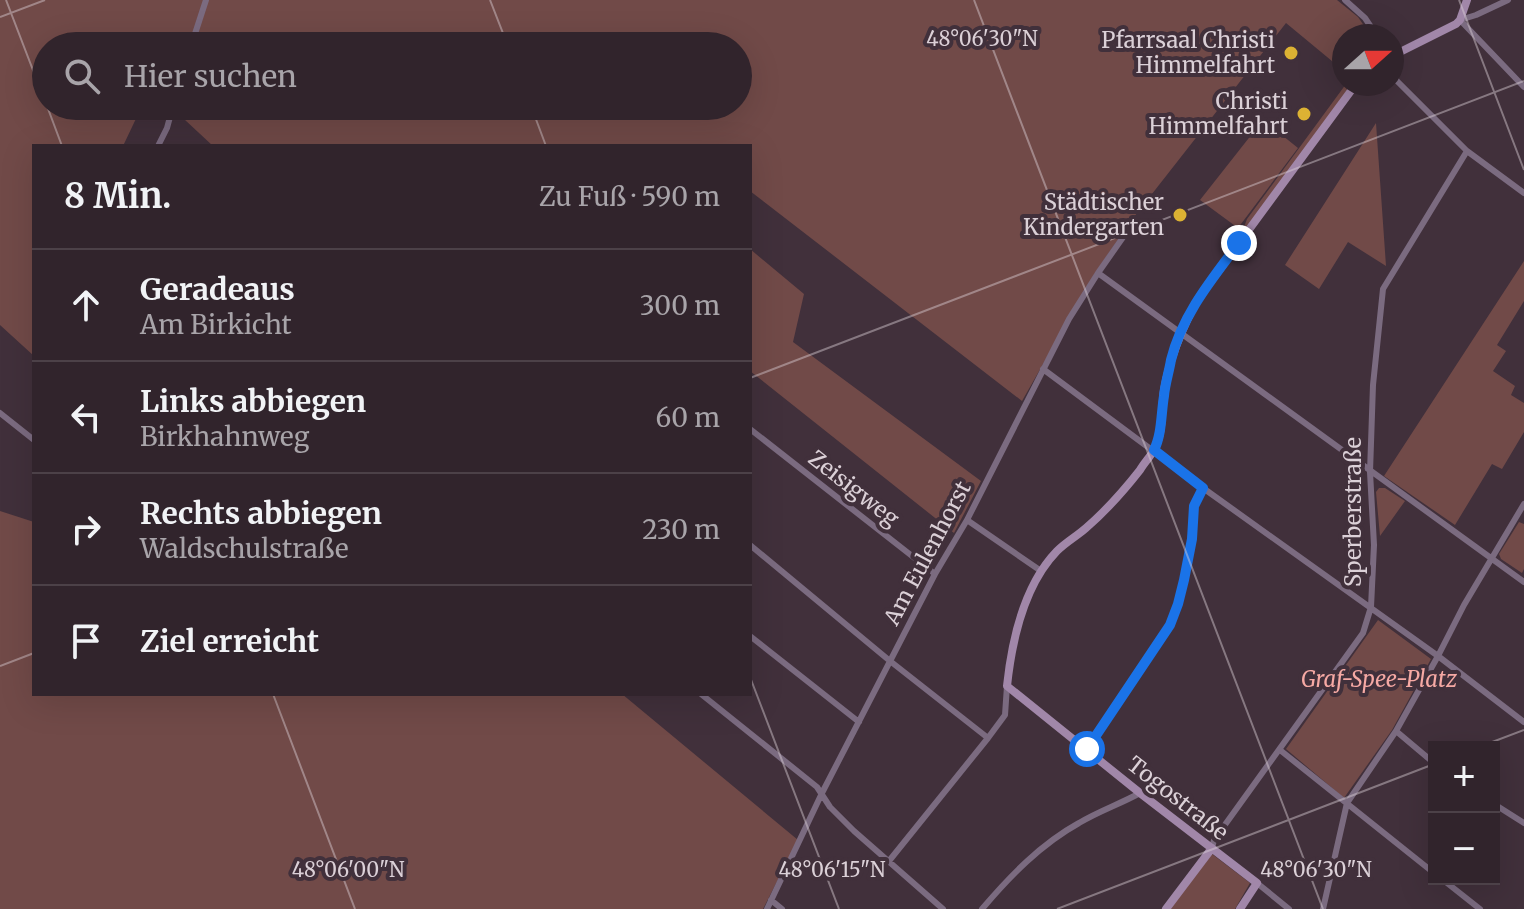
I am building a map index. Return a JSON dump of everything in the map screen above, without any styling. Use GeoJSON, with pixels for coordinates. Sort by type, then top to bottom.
{"type":"FeatureCollection","features":[{"type":"Feature","properties":{"kind":"street"},"geometry":{"type":"LineString","coordinates":[[196,32],[206,0]]}},
{"type":"Feature","properties":{"kind":"street"},"geometry":{"type":"LineString","coordinates":[[1345,0],[1369,24]]}},
{"type":"Feature","properties":{"kind":"street"},"geometry":{"type":"LineString","coordinates":[[1460,20],[1467,0]]}},
{"type":"Feature","properties":{"kind":"street"},"geometry":{"type":"LineString","coordinates":[[1404,50],[1460,20],[1508,0]]}},
{"type":"Feature","properties":{"kind":"street"},"geometry":{"type":"LineString","coordinates":[[1460,20],[1524,87]]}},
{"type":"Feature","properties":{"kind":"street"},"geometry":{"type":"LineString","coordinates":[[1404,88],[1467,151],[1524,193]]}},
{"type":"Feature","properties":{"kind":"street"},"geometry":{"type":"LineString","coordinates":[[889,861],[1005,715],[1012,651],[1019,624],[1041,571],[1065,543],[1118,499],[1154,450],[1172,355],[1198,299],[1347,96]]}},
{"type":"Feature","properties":{"kind":"street"},"geometry":{"type":"LineString","coordinates":[[159,144],[169,120]]}},
{"type":"Feature","properties":{"kind":"street","name":"Sperberstraße"},"geometry":{"type":"LineString","coordinates":[[1212,848],[1214,840],[1363,633],[1371,607],[1374,545],[1370,472],[1373,385],[1383,289],[1467,151]]}},
{"type":"Feature","properties":{"kind":"street","name":"Am Eulenhorst"},"geometry":{"type":"LineString","coordinates":[[767,909],[822,793],[935,574],[967,520],[1069,319],[1133,223]]}},
{"type":"Feature","properties":{"kind":"street"},"geometry":{"type":"LineString","coordinates":[[1098,273],[1524,582]]}},
{"type":"Feature","properties":{"kind":"street"},"geometry":{"type":"LineString","coordinates":[[1043,369],[1524,722]]}},
{"type":"Feature","properties":{"kind":"street"},"geometry":{"type":"LineString","coordinates":[[0,413],[32,438]]}},
{"type":"Feature","properties":{"kind":"street","name":"Zeisigweg"},"geometry":{"type":"LineString","coordinates":[[752,431],[935,574]]}},
{"type":"Feature","properties":{"kind":"street"},"geometry":{"type":"LineString","coordinates":[[1087,749],[1173,620],[1192,539],[1194,506],[1203,488]]}},
{"type":"Feature","properties":{"kind":"street"},"geometry":{"type":"LineString","coordinates":[[1323,909],[1347,803],[1396,731],[1490,559],[1520,518],[1524,504]]}},
{"type":"Feature","properties":{"kind":"street"},"geometry":{"type":"LineString","coordinates":[[967,520],[1041,571]]}},
{"type":"Feature","properties":{"kind":"street"},"geometry":{"type":"LineString","coordinates":[[752,547],[988,738]]}},
{"type":"Feature","properties":{"kind":"street"},"geometry":{"type":"LineString","coordinates":[[752,638],[859,722]]}},
{"type":"Feature","properties":{"kind":"street","name":"Togostraße"},"geometry":{"type":"LineString","coordinates":[[1007,686],[1289,909]]}},
{"type":"Feature","properties":{"kind":"street"},"geometry":{"type":"LineString","coordinates":[[703,696],[817,787],[830,807],[854,831],[943,909]]}},
{"type":"Feature","properties":{"kind":"street"},"geometry":{"type":"LineString","coordinates":[[1396,731],[1428,758]]}},
{"type":"Feature","properties":{"kind":"street"},"geometry":{"type":"LineString","coordinates":[[1280,750],[1428,868]]}},
{"type":"Feature","properties":{"kind":"street"},"geometry":{"type":"LineString","coordinates":[[982,909],[1047,844],[1080,822],[1140,793]]}},
{"type":"Feature","properties":{"kind":"street"},"geometry":{"type":"LineString","coordinates":[[1500,808],[1524,823]]}},
{"type":"Feature","properties":{"kind":"street"},"geometry":{"type":"LineString","coordinates":[[1166,909],[1212,848]]}},
{"type":"Feature","properties":{"kind":"street"},"geometry":{"type":"LineString","coordinates":[[1240,909],[1257,883]]}},
{"type":"Feature","properties":{"kind":"street"},"geometry":{"type":"LineString","coordinates":[[1450,885],[1480,909]]}},
{"type":"Feature","properties":{"kind":"street"},"geometry":{"type":"LineString","coordinates":[[771,900],[782,909]]}},
{"type":"Feature","properties":{"kind":"green space"},"geometry":{"type":"Polygon","coordinates":[[[0,0],[1337,0],[1363,24],[1332,24],[1332,61],[1286,23],[1130,222],[1095,273],[1022,401],[752,193],[752,144],[211,144],[185,120],[752,120],[752,32],[32,32],[32,120],[135,120],[124,144],[32,144],[32,354],[0,325],[0,0]]]}},
{"type":"Feature","properties":{"kind":"green space"},"geometry":{"type":"Polygon","coordinates":[[[1337,96],[1347,96],[1246,233],[1244,227],[1337,96]]]}},
{"type":"Feature","properties":{"kind":"green space"},"geometry":{"type":"Polygon","coordinates":[[[1263,120],[1298,148],[1238,228],[1200,200],[1263,120]]]}},
{"type":"Feature","properties":{"kind":"green space"},"geometry":{"type":"Polygon","coordinates":[[[1376,123],[1386,266],[1348,242],[1319,289],[1285,265],[1376,123]]]}},
{"type":"Feature","properties":{"kind":"green space"},"geometry":{"type":"Polygon","coordinates":[[[752,251],[804,294],[793,342],[981,481],[954,533],[752,373],[752,251]]]}},
{"type":"Feature","properties":{"kind":"green space"},"geometry":{"type":"Polygon","coordinates":[[[1524,261],[1524,301],[1497,345],[1506,351],[1493,371],[1515,386],[1511,395],[1524,403],[1524,432],[1502,469],[1492,464],[1455,525],[1384,476],[1524,261]]]}},
{"type":"Feature","properties":{"kind":"green space"},"geometry":{"type":"Polygon","coordinates":[[[1379,488],[1385,488],[1405,501],[1380,536],[1376,492],[1379,488]]]}},
{"type":"Feature","properties":{"kind":"green space"},"geometry":{"type":"Polygon","coordinates":[[[0,511],[32,521],[32,696],[624,696],[798,840],[763,909],[0,909],[0,511]]]}},
{"type":"Feature","properties":{"kind":"green space"},"geometry":{"type":"Polygon","coordinates":[[[1519,522],[1524,524],[1522,573],[1501,559],[1499,554],[1519,522]]]}},
{"type":"Feature","properties":{"kind":"green space","name":"Graf-Spee-Platz"},"geometry":{"type":"Polygon","coordinates":[[[1378,620],[1431,659],[1392,730],[1344,798],[1286,749],[1378,620]]]}},
{"type":"Feature","properties":{"kind":"green space"},"geometry":{"type":"Polygon","coordinates":[[[1212,854],[1250,883],[1235,909],[1170,909],[1212,854]]]}},
{"type":"Feature","properties":{"kind":"place","name":"Pfarrsaal Christi Himmelfahrt"},"geometry":{"type":"Point","coordinates":[1291,53]}},
{"type":"Feature","properties":{"kind":"place","name":"Christi Himmelfahrt"},"geometry":{"type":"Point","coordinates":[1304,114]}},
{"type":"Feature","properties":{"kind":"place","name":"Städtischer Kindergarten"},"geometry":{"type":"Point","coordinates":[1180,215]}},
{"type":"Feature","properties":{"kind":"route"},"geometry":{"type":"LineString","coordinates":[[1087,749],[1170,625],[1178,604],[1192,539],[1194,506],[1203,488],[1154,450],[1172,355],[1181,332],[1211,279],[1239,243]]}}]}
